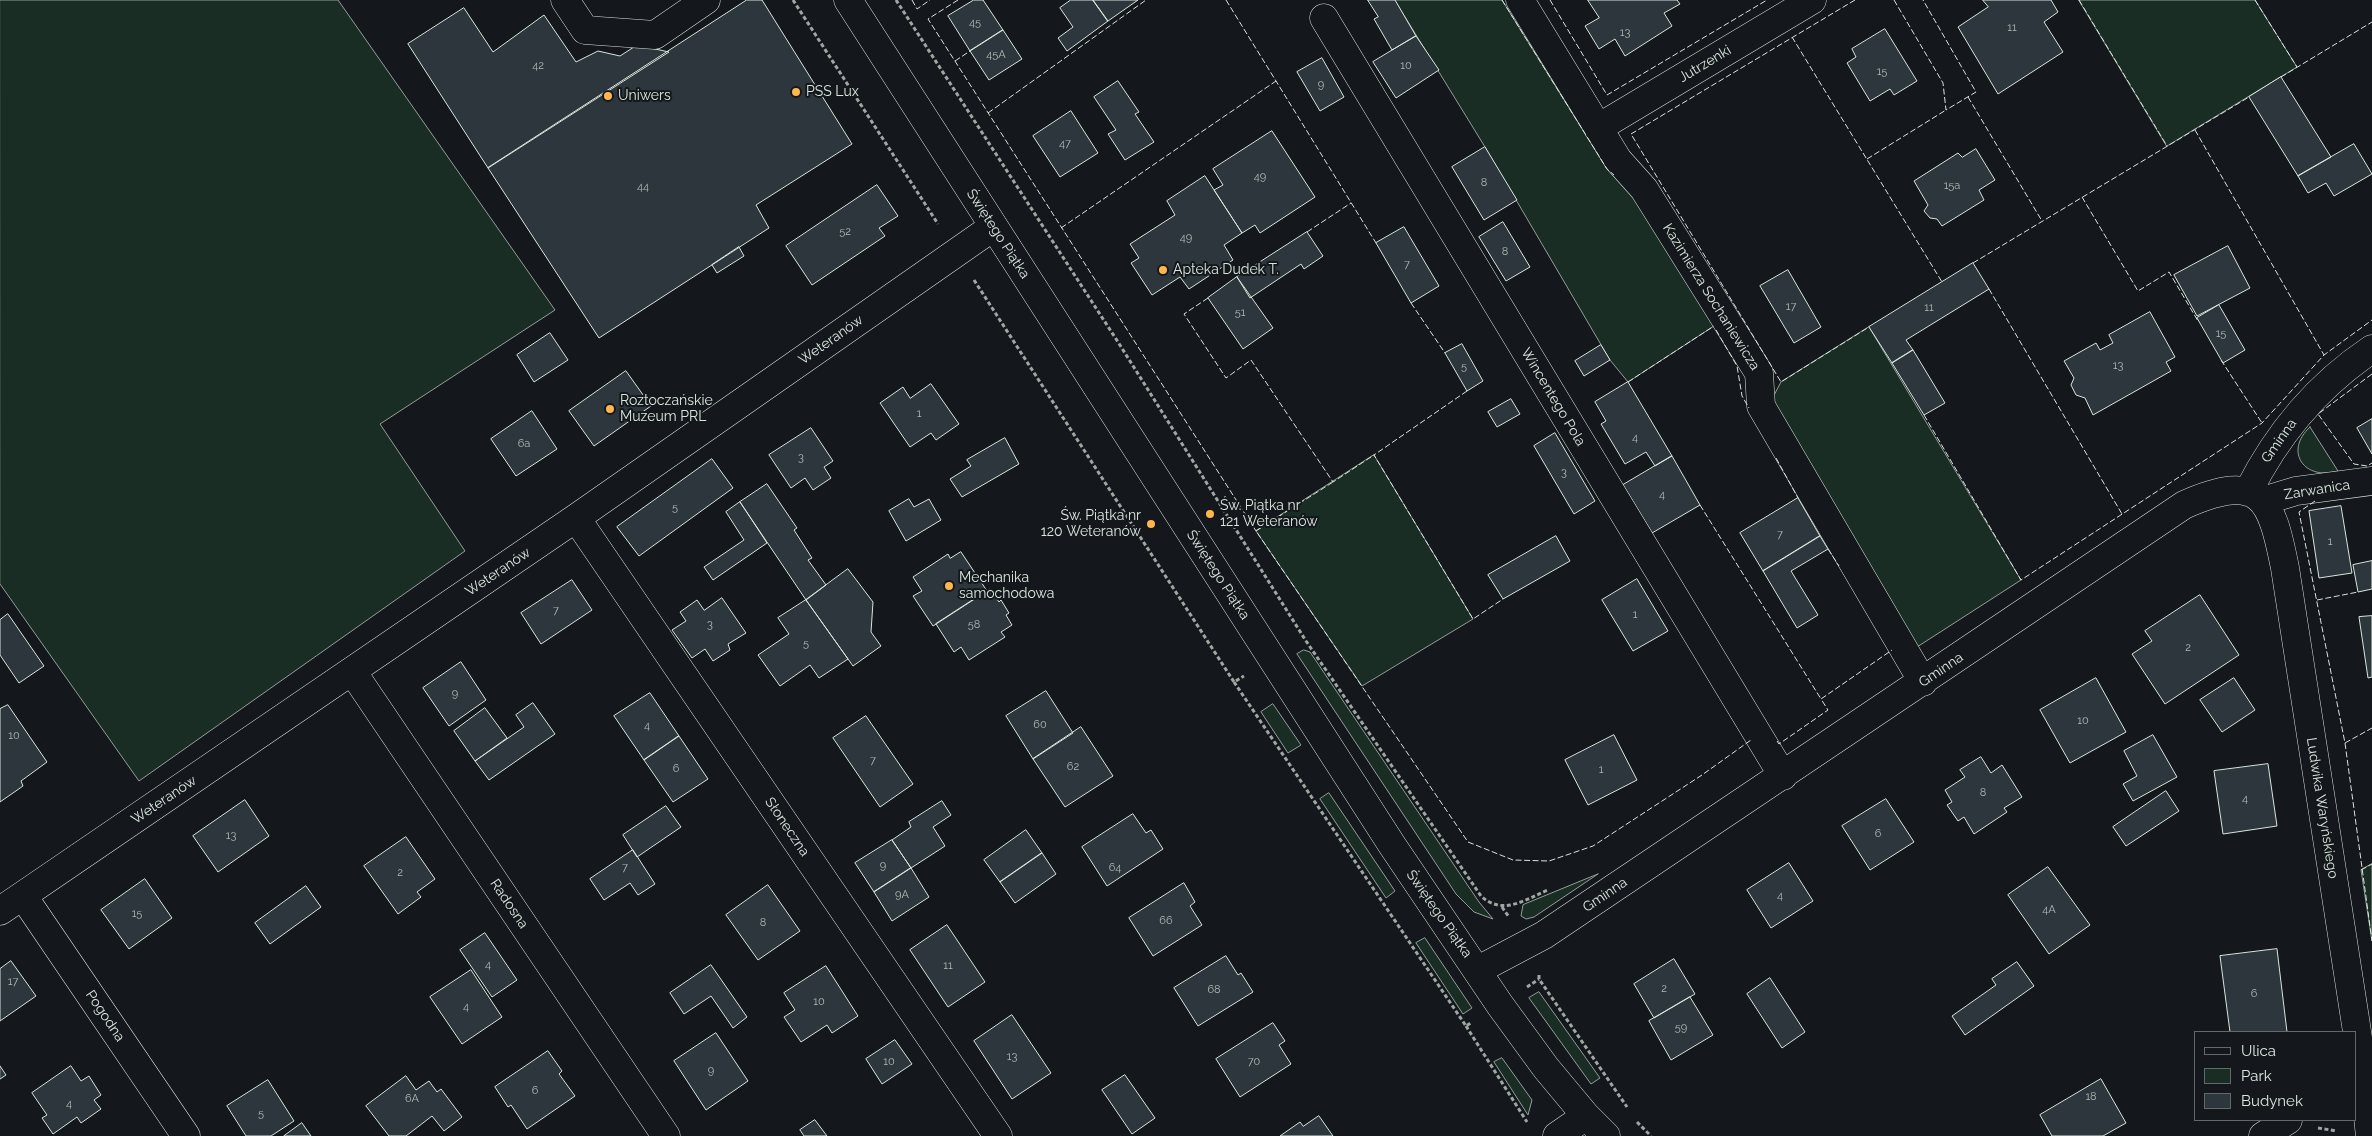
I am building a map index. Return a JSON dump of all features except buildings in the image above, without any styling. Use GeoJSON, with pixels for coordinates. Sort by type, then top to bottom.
{"type":"FeatureCollection","features":[{"type":"Feature","properties":{"kind":"street"},"geometry":{"type":"LineString","coordinates":[[565,0],[585,30],[655,35],[706,0]]}},
{"type":"Feature","properties":{"kind":"street","name":"Świętego Piątka"},"geometry":{"type":"LineString","coordinates":[[848,0],[1392,845],[1500,1005],[1546,1068],[1586,1116],[1606,1136]]}},
{"type":"Feature","properties":{"kind":"street","name":"Kazimierza Sochaniewicza"},"geometry":{"type":"LineString","coordinates":[[1520,0],[1618,160],[1644,189],[1759,373],[1761,406],[1923,682]]}},
{"type":"Feature","properties":{"kind":"street","name":"Jutrzenki"},"geometry":{"type":"LineString","coordinates":[[1598,128],[1812,0]]}},
{"type":"Feature","properties":{"kind":"street","name":"Wincentego Pola"},"geometry":{"type":"LineString","coordinates":[[1324,18],[1783,776]]}},
{"type":"Feature","properties":{"kind":"street","name":"Weteranów"},"geometry":{"type":"LineString","coordinates":[[0,911],[576,518],[993,227]]}},
{"type":"Feature","properties":{"kind":"street","name":"Gminna"},"geometry":{"type":"LineString","coordinates":[[1478,970],[1544,935],[2184,505],[2224,491],[2256,496],[2275,445],[2306,405],[2345,366],[2372,348]]}},
{"type":"Feature","properties":{"kind":"street","name":"Zarwanica"},"geometry":{"type":"LineString","coordinates":[[2256,496],[2372,481]]}},
{"type":"Feature","properties":{"kind":"street","name":"Ludwika Waryńskiego"},"geometry":{"type":"LineString","coordinates":[[2256,496],[2274,518],[2285,568],[2364,1070],[2370,1136]]}},
{"type":"Feature","properties":{"kind":"street","name":"Słoneczna"},"geometry":{"type":"LineString","coordinates":[[576,518],[998,1136]]}},
{"type":"Feature","properties":{"kind":"street","name":"Radosna"},"geometry":{"type":"LineString","coordinates":[[352,671],[666,1136]]}},
{"type":"Feature","properties":{"kind":"street","name":"Pogodna"},"geometry":{"type":"LineString","coordinates":[[23,896],[186,1136]]}},
{"type":"Feature","properties":{"kind":"street"},"geometry":{"type":"LineString","coordinates":[[1557,1136],[1586,1116]]}},
{"type":"Feature","properties":{"kind":"street"},"geometry":{"type":"LineString","coordinates":[[2264,1136],[2286,1121]]}},
{"type":"Feature","properties":{"kind":"path"},"geometry":{"type":"LineString","coordinates":[[793,0],[1234,682],[1466,1026],[1531,1128]]}},
{"type":"Feature","properties":{"kind":"path"},"geometry":{"type":"LineString","coordinates":[[896,0],[1118,342],[1306,641],[1481,896],[1490,904],[1502,907],[1549,889]]}},
{"type":"Feature","properties":{"kind":"path"},"geometry":{"type":"LineString","coordinates":[[1234,682],[1247,675]]}},
{"type":"Feature","properties":{"kind":"path"},"geometry":{"type":"LineString","coordinates":[[1526,989],[1539,979],[1632,1114],[1651,1136]]}},
{"type":"Feature","properties":{"kind":"path"},"geometry":{"type":"LineString","coordinates":[[1466,1026],[1479,1017]]}},
{"type":"Feature","properties":{"kind":"path"},"geometry":{"type":"LineString","coordinates":[[2313,1130],[2328,1128],[2343,1136]]}},
{"type":"Feature","properties":{"kind":"green space"},"geometry":{"type":"Polygon","coordinates":[[[0,0],[338,0],[555,310],[380,424],[465,551],[139,781],[0,584],[0,0]]]}},
{"type":"Feature","properties":{"kind":"green space"},"geometry":{"type":"Polygon","coordinates":[[[1395,0],[1502,0],[1607,169],[1634,192],[1714,326],[1628,382],[1610,360],[1485,147],[1395,0]]]}},
{"type":"Feature","properties":{"kind":"green space"},"geometry":{"type":"Polygon","coordinates":[[[2079,0],[2255,0],[2297,67],[2167,146],[2079,0]]]}},
{"type":"Feature","properties":{"kind":"green space"},"geometry":{"type":"Polygon","coordinates":[[[1869,327],[2021,580],[1917,647],[1772,399],[1781,382],[1869,327]]]}},
{"type":"Feature","properties":{"kind":"green space"},"geometry":{"type":"Polygon","coordinates":[[[2310,427],[2338,471],[2316,472],[2302,462],[2298,455],[2298,446],[2302,436],[2310,427]]]}},
{"type":"Feature","properties":{"kind":"green space"},"geometry":{"type":"Polygon","coordinates":[[[1374,455],[1473,619],[1362,686],[1256,531],[1374,455]]]}},
{"type":"Feature","properties":{"kind":"green space"},"geometry":{"type":"Polygon","coordinates":[[[1304,650],[1310,652],[1479,902],[1493,919],[1474,912],[1456,894],[1297,654],[1304,650]]]}},
{"type":"Feature","properties":{"kind":"green space"},"geometry":{"type":"Polygon","coordinates":[[[1273,704],[1301,745],[1288,753],[1261,712],[1273,704]]]}},
{"type":"Feature","properties":{"kind":"green space"},"geometry":{"type":"Polygon","coordinates":[[[1329,793],[1395,891],[1386,898],[1320,799],[1329,793]]]}},
{"type":"Feature","properties":{"kind":"green space"},"geometry":{"type":"Polygon","coordinates":[[[2372,864],[2372,941],[2361,870],[2372,864]]]}},
{"type":"Feature","properties":{"kind":"green space"},"geometry":{"type":"Polygon","coordinates":[[[1598,874],[1534,917],[1526,919],[1521,916],[1523,905],[1598,874]]]}},
{"type":"Feature","properties":{"kind":"green space"},"geometry":{"type":"Polygon","coordinates":[[[1425,938],[1472,1008],[1463,1014],[1416,943],[1425,938]]]}},
{"type":"Feature","properties":{"kind":"green space"},"geometry":{"type":"Polygon","coordinates":[[[1539,992],[1600,1078],[1591,1084],[1529,998],[1539,992]]]}},
{"type":"Feature","properties":{"kind":"green space"},"geometry":{"type":"Polygon","coordinates":[[[1502,1058],[1532,1100],[1528,1115],[1494,1062],[1502,1058]]]}},
{"type":"Feature","properties":{"kind":"fence"},"geometry":{"type":"LineString","coordinates":[[912,0],[917,9],[930,0]]}},
{"type":"Feature","properties":{"kind":"fence"},"geometry":{"type":"LineString","coordinates":[[958,0],[928,19],[1256,531],[1468,842],[1513,860],[1549,861],[1593,846],[1702,775],[1751,740]]}},
{"type":"Feature","properties":{"kind":"fence"},"geometry":{"type":"LineString","coordinates":[[988,113],[1146,0]]}},
{"type":"Feature","properties":{"kind":"fence"},"geometry":{"type":"LineString","coordinates":[[1226,0],[1376,243]]}},
{"type":"Feature","properties":{"kind":"fence"},"geometry":{"type":"LineString","coordinates":[[1502,0],[1607,169],[1614,175]]}},
{"type":"Feature","properties":{"kind":"fence"},"geometry":{"type":"LineString","coordinates":[[1550,0],[1607,95],[1767,0]]}},
{"type":"Feature","properties":{"kind":"fence"},"geometry":{"type":"LineString","coordinates":[[1855,0],[1631,134],[1781,382],[1869,327]]}},
{"type":"Feature","properties":{"kind":"fence"},"geometry":{"type":"LineString","coordinates":[[1894,0],[1943,83],[1946,110],[1976,92],[1923,0]]}},
{"type":"Feature","properties":{"kind":"fence"},"geometry":{"type":"LineString","coordinates":[[2079,0],[2167,146]]}},
{"type":"Feature","properties":{"kind":"fence"},"geometry":{"type":"LineString","coordinates":[[2255,0],[2297,67]]}},
{"type":"Feature","properties":{"kind":"fence"},"geometry":{"type":"LineString","coordinates":[[2281,77],[2372,22]]}},
{"type":"Feature","properties":{"kind":"fence"},"geometry":{"type":"LineString","coordinates":[[1792,37],[1942,282]]}},
{"type":"Feature","properties":{"kind":"fence"},"geometry":{"type":"LineString","coordinates":[[955,61],[970,51]]}},
{"type":"Feature","properties":{"kind":"fence"},"geometry":{"type":"LineString","coordinates":[[1061,228],[1276,81]]}},
{"type":"Feature","properties":{"kind":"fence"},"geometry":{"type":"LineString","coordinates":[[1968,97],[2042,221]]}},
{"type":"Feature","properties":{"kind":"fence"},"geometry":{"type":"LineString","coordinates":[[1973,263],[2249,97]]}},
{"type":"Feature","properties":{"kind":"fence"},"geometry":{"type":"LineString","coordinates":[[1867,159],[1946,110]]}},
{"type":"Feature","properties":{"kind":"fence"},"geometry":{"type":"LineString","coordinates":[[2195,130],[2324,355]]}},
{"type":"Feature","properties":{"kind":"fence"},"geometry":{"type":"LineString","coordinates":[[2082,197],[2138,291],[2169,272],[2198,321]]}},
{"type":"Feature","properties":{"kind":"fence"},"geometry":{"type":"LineString","coordinates":[[1307,232],[1351,203]]}},
{"type":"Feature","properties":{"kind":"fence"},"geometry":{"type":"LineString","coordinates":[[1989,289],[2122,514]]}},
{"type":"Feature","properties":{"kind":"fence"},"geometry":{"type":"LineString","coordinates":[[1208,298],[1184,314],[1226,378],[1251,360],[1333,482],[1374,455]]}},
{"type":"Feature","properties":{"kind":"fence"},"geometry":{"type":"LineString","coordinates":[[1411,303],[1445,353]]}},
{"type":"Feature","properties":{"kind":"fence"},"geometry":{"type":"LineString","coordinates":[[1924,415],[2021,580],[2262,423],[2324,355],[2372,320]]}},
{"type":"Feature","properties":{"kind":"fence"},"geometry":{"type":"LineString","coordinates":[[1628,382],[1714,326]]}},
{"type":"Feature","properties":{"kind":"fence"},"geometry":{"type":"LineString","coordinates":[[1716,330],[1737,366],[1742,396],[1749,408]]}},
{"type":"Feature","properties":{"kind":"fence"},"geometry":{"type":"LineString","coordinates":[[2221,360],[2262,423]]}},
{"type":"Feature","properties":{"kind":"fence"},"geometry":{"type":"LineString","coordinates":[[2372,374],[2318,414],[2354,464],[2367,466],[2372,463]]}},
{"type":"Feature","properties":{"kind":"fence"},"geometry":{"type":"LineString","coordinates":[[1467,391],[1374,455],[1473,619],[1503,599]]}},
{"type":"Feature","properties":{"kind":"fence"},"geometry":{"type":"LineString","coordinates":[[1776,458],[1798,498]]}},
{"type":"Feature","properties":{"kind":"fence"},"geometry":{"type":"LineString","coordinates":[[1256,531],[1333,482]]}},
{"type":"Feature","properties":{"kind":"fence"},"geometry":{"type":"LineString","coordinates":[[2315,501],[2299,512],[2345,743],[2372,941]]}},
{"type":"Feature","properties":{"kind":"fence"},"geometry":{"type":"LineString","coordinates":[[1700,505],[1821,699]]}},
{"type":"Feature","properties":{"kind":"fence"},"geometry":{"type":"LineString","coordinates":[[1828,549],[1839,566]]}},
{"type":"Feature","properties":{"kind":"fence"},"geometry":{"type":"LineString","coordinates":[[2317,600],[2358,592]]}},
{"type":"Feature","properties":{"kind":"fence"},"geometry":{"type":"LineString","coordinates":[[1777,741],[1779,744],[1828,710],[1821,699],[1892,650]]}},
{"type":"Feature","properties":{"kind":"fence"},"geometry":{"type":"LineString","coordinates":[[2345,743],[2372,728]]}},
{"type":"Feature","properties":{"kind":"fence"},"geometry":{"type":"LineString","coordinates":[[2361,870],[2372,864]]}},
{"type":"Feature","properties":{"kind":"place","name":"PSS Lux"},"geometry":{"type":"Point","coordinates":[796,92]}},
{"type":"Feature","properties":{"kind":"place","name":"Uniwers"},"geometry":{"type":"Point","coordinates":[608,96]}},
{"type":"Feature","properties":{"kind":"place","name":"Apteka Dudek T."},"geometry":{"type":"Point","coordinates":[1163,270]}},
{"type":"Feature","properties":{"kind":"place","name":"Roztoczańskie Muzeum PRL"},"geometry":{"type":"Point","coordinates":[610,409]}},
{"type":"Feature","properties":{"kind":"place","name":"Św. Piątka nr 121 Weteranów"},"geometry":{"type":"Point","coordinates":[1210,514]}},
{"type":"Feature","properties":{"kind":"place","name":"Św. Piątka nr 120 Weteranów"},"geometry":{"type":"Point","coordinates":[1151,524]}},
{"type":"Feature","properties":{"kind":"place","name":"Mechanika samochodowa"},"geometry":{"type":"Point","coordinates":[949,586]}}]}
